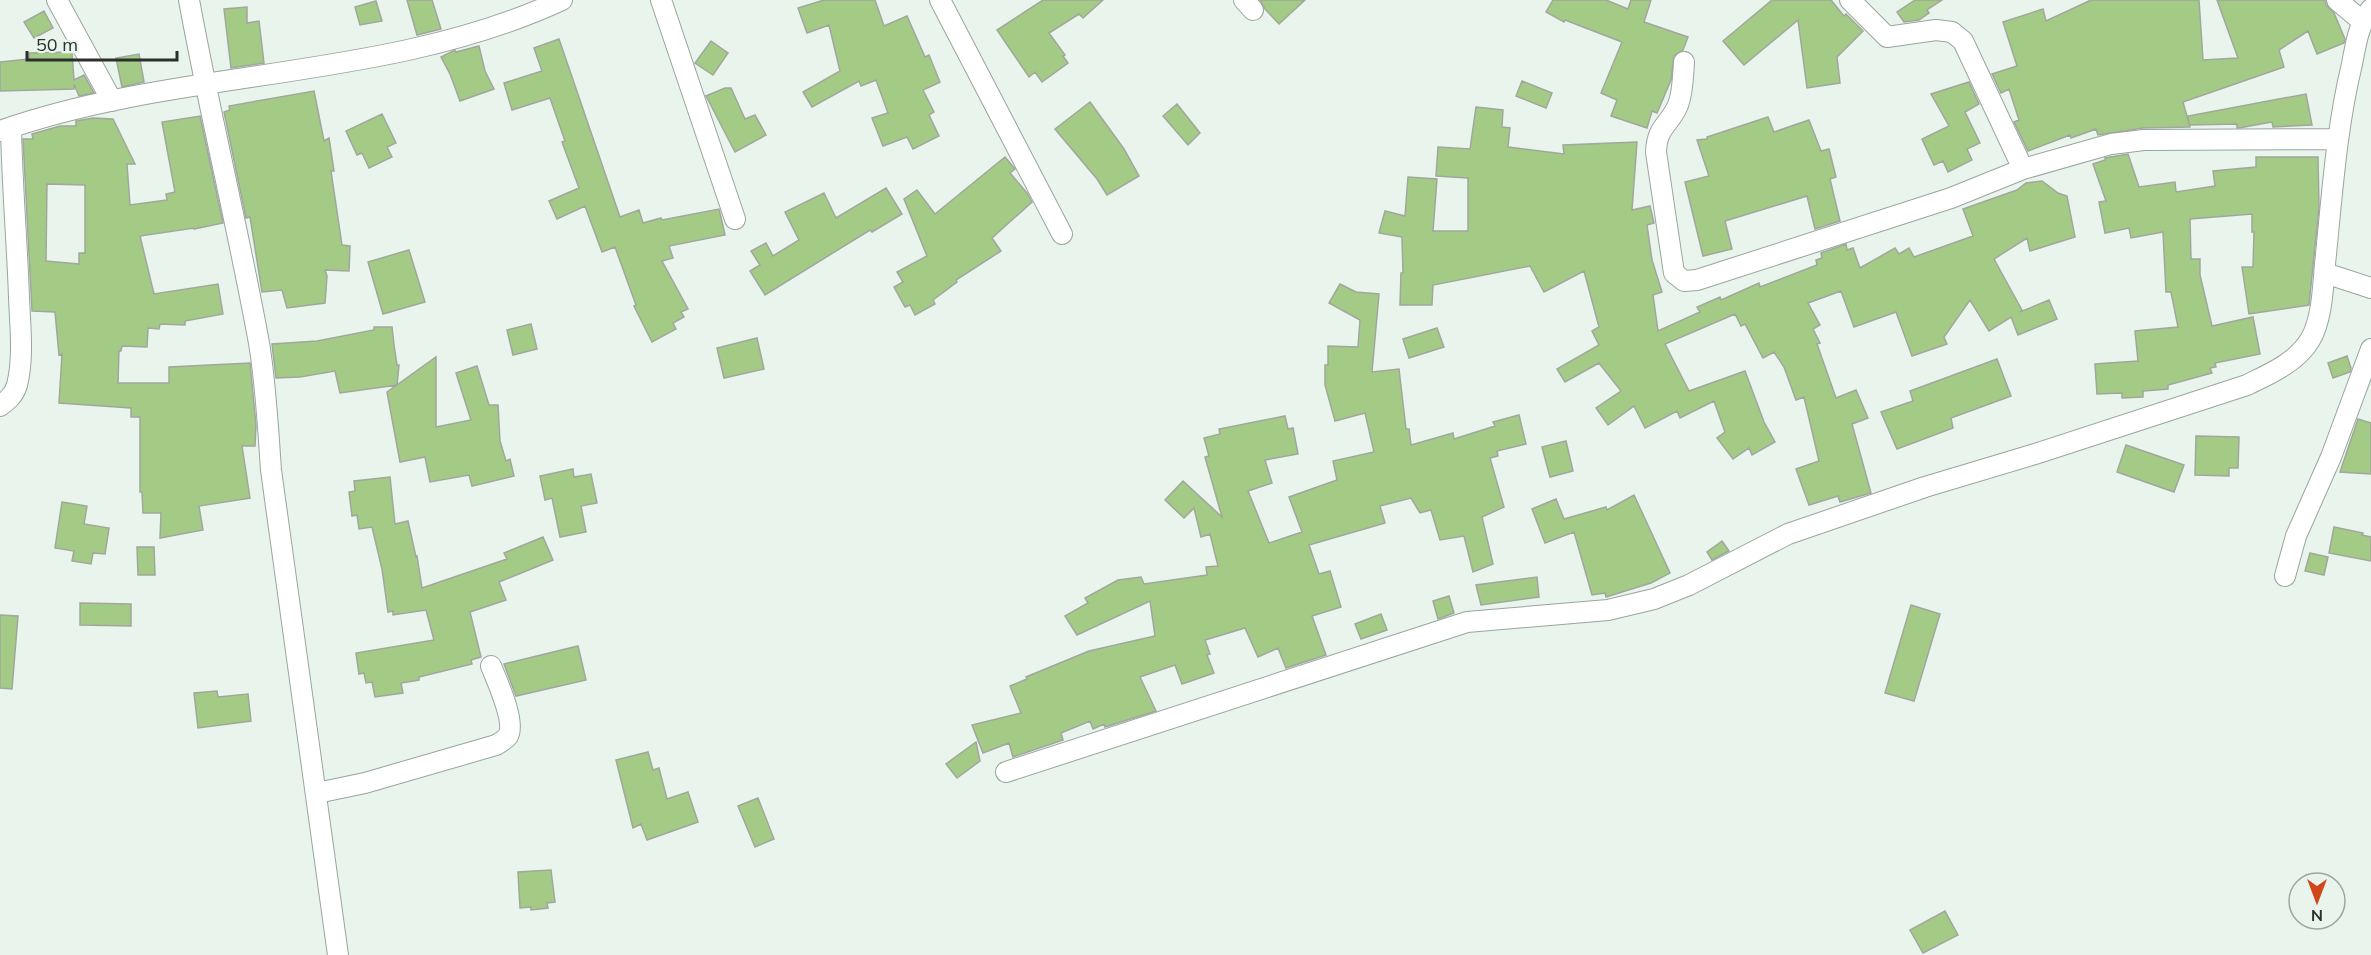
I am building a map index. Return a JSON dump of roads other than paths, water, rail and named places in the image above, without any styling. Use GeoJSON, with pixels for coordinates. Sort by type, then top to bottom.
{"type":"FeatureCollection","features":[{"type":"Feature","properties":{"kind":"street"},"geometry":{"type":"LineString","coordinates":[[57,0],[112,101]]}},
{"type":"Feature","properties":{"kind":"street"},"geometry":{"type":"LineString","coordinates":[[189,0],[204,83],[259,345],[267,406],[271,470],[338,955]]}},
{"type":"Feature","properties":{"kind":"street"},"geometry":{"type":"LineString","coordinates":[[0,406],[14,394],[21,347],[17,242],[6,129],[112,101],[447,42],[522,18],[562,0]]}},
{"type":"Feature","properties":{"kind":"street"},"geometry":{"type":"LineString","coordinates":[[661,0],[735,219]]}},
{"type":"Feature","properties":{"kind":"street"},"geometry":{"type":"LineString","coordinates":[[940,0],[1062,234]]}},
{"type":"Feature","properties":{"kind":"street"},"geometry":{"type":"LineString","coordinates":[[1850,0],[1887,37],[1936,30],[1952,32],[1963,41],[2023,169]]}},
{"type":"Feature","properties":{"kind":"street"},"geometry":{"type":"LineString","coordinates":[[1006,772],[1467,622],[1608,609],[1654,599],[1689,585],[1788,534],[1924,487],[2247,386],[2277,370],[2298,354],[2310,339],[2317,319],[2325,273],[2337,138],[2344,96],[2366,15],[2337,0]]}},
{"type":"Feature","properties":{"kind":"street"},"geometry":{"type":"LineString","coordinates":[[1684,63],[1682,90],[1677,106],[1656,138],[1656,152],[1674,273],[1684,280],[1697,280],[1821,242],[1951,198],[2023,169],[2111,144],[2144,141],[2337,138]]}},
{"type":"Feature","properties":{"kind":"street"},"geometry":{"type":"LineString","coordinates":[[2325,273],[2371,288]]}},
{"type":"Feature","properties":{"kind":"street"},"geometry":{"type":"LineString","coordinates":[[2285,576],[2296,537],[2331,456],[2371,349]]}},
{"type":"Feature","properties":{"kind":"street"},"geometry":{"type":"LineString","coordinates":[[317,793],[365,783],[496,745],[504,740],[509,735],[510,722],[491,666]]}}]}
